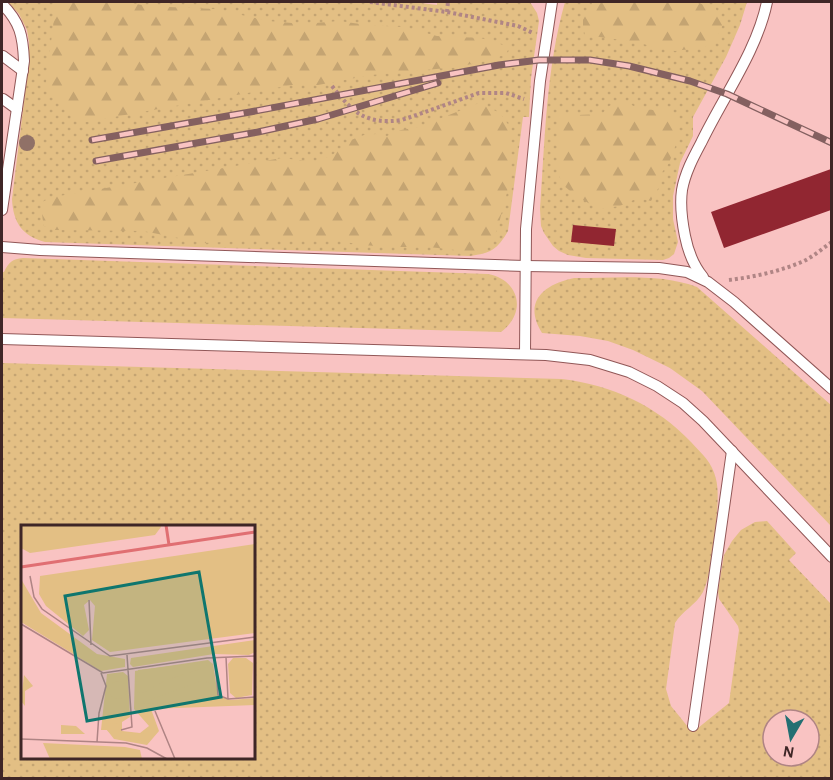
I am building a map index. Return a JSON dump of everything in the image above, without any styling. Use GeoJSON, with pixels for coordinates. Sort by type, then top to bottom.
{"type":"FeatureCollection","features":[{"type":"Feature","properties":{"kind":"lane"},"geometry":{"type":"LineString","coordinates":[[525,354],[526,229],[537,111],[552,2]]}},
{"type":"Feature","properties":{"kind":"lane"},"geometry":{"type":"LineString","coordinates":[[767,2],[756,38],[687,171],[682,189],[683,228],[688,251],[696,268],[708,282],[734,302],[831,389]]}},
{"type":"Feature","properties":{"kind":"lane"},"geometry":{"type":"LineString","coordinates":[[2,4],[16,20],[23,39],[24,61],[17,109],[6,146],[2,210]]}},
{"type":"Feature","properties":{"kind":"lane"},"geometry":{"type":"LineString","coordinates":[[3,56],[22,71]]}},
{"type":"Feature","properties":{"kind":"lane"},"geometry":{"type":"LineString","coordinates":[[3,99],[17,109]]}},
{"type":"Feature","properties":{"kind":"lane"},"geometry":{"type":"LineString","coordinates":[[2,247],[525,266],[659,268],[687,272],[708,282]]}},
{"type":"Feature","properties":{"kind":"lane"},"geometry":{"type":"LineString","coordinates":[[2,339],[525,354],[590,360],[629,372],[683,403],[732,451],[831,557]]}},
{"type":"Feature","properties":{"kind":"lane"},"geometry":{"type":"LineString","coordinates":[[693,726],[732,451]]}},
{"type":"Feature","properties":{"kind":"path"},"geometry":{"type":"LineString","coordinates":[[370,2],[447,12],[518,26],[530,30],[545,42]]}},
{"type":"Feature","properties":{"kind":"path"},"geometry":{"type":"LineString","coordinates":[[447,12],[448,2]]}},
{"type":"Feature","properties":{"kind":"path"},"geometry":{"type":"LineString","coordinates":[[332,86],[358,114],[378,122],[402,120],[479,93],[506,93],[518,96],[529,101],[537,111]]}},
{"type":"Feature","properties":{"kind":"path"},"geometry":{"type":"LineString","coordinates":[[708,282],[744,278],[804,261],[831,242]]}},
{"type":"Feature","properties":{"kind":"green space"},"geometry":{"type":"Polygon","coordinates":[[[8,2],[413,2],[437,5],[437,2],[530,2],[539,21],[531,78],[529,117],[523,117],[508,231],[493,250],[470,256],[45,242],[30,236],[20,227],[14,215],[12,199],[28,69],[29,42],[27,30],[19,14],[8,2]]]}},
{"type":"Feature","properties":{"kind":"green space"},"geometry":{"type":"Polygon","coordinates":[[[56,2],[127,2],[146,6],[215,9],[268,21],[304,24],[339,21],[402,27],[437,36],[480,38],[509,48],[506,54],[493,59],[458,67],[371,75],[318,85],[292,85],[86,122],[79,119],[46,88],[56,2]]]}},
{"type":"Feature","properties":{"kind":"green space"},"geometry":{"type":"Polygon","coordinates":[[[565,2],[747,2],[726,57],[693,117],[693,136],[680,163],[673,196],[673,219],[678,242],[674,254],[669,258],[663,260],[586,258],[568,255],[553,246],[541,226],[540,209],[547,105],[554,53],[565,2]]]}},
{"type":"Feature","properties":{"kind":"green space"},"geometry":{"type":"Polygon","coordinates":[[[592,2],[693,2],[715,7],[723,24],[716,40],[705,47],[675,51],[636,42],[585,35],[583,17],[591,11],[592,2]]]}},
{"type":"Feature","properties":{"kind":"green space"},"geometry":{"type":"Polygon","coordinates":[[[619,102],[639,109],[665,108],[678,122],[678,139],[669,163],[660,175],[659,187],[651,201],[638,198],[620,206],[599,209],[576,196],[563,185],[560,178],[557,158],[559,115],[602,114],[609,106],[619,102]]]}},
{"type":"Feature","properties":{"kind":"green space"},"geometry":{"type":"Polygon","coordinates":[[[479,103],[500,113],[510,127],[510,181],[498,227],[492,242],[484,249],[472,252],[429,247],[363,245],[333,240],[274,239],[204,243],[143,231],[55,230],[44,226],[42,207],[44,201],[53,197],[282,158],[314,162],[331,156],[351,140],[364,135],[387,136],[401,130],[419,127],[479,103]]]}},
{"type":"Feature","properties":{"kind":"green space"},"geometry":{"type":"Polygon","coordinates":[[[23,258],[488,274],[499,277],[507,283],[513,290],[517,307],[509,324],[501,332],[2,318],[2,272],[11,262],[23,258]]]}},
{"type":"Feature","properties":{"kind":"green space"},"geometry":{"type":"Polygon","coordinates":[[[574,278],[653,278],[697,287],[831,405],[831,526],[702,391],[670,368],[608,341],[542,333],[534,312],[540,296],[554,285],[574,278]]]}},
{"type":"Feature","properties":{"kind":"green space"},"geometry":{"type":"Polygon","coordinates":[[[2,363],[562,379],[598,386],[632,399],[664,418],[691,442],[709,463],[717,485],[717,517],[707,580],[700,597],[675,623],[666,689],[671,706],[688,727],[698,728],[729,703],[739,630],[719,599],[718,591],[724,555],[741,530],[755,522],[767,521],[796,553],[789,560],[831,604],[831,778],[2,778],[2,363]]]}},
{"type":"Feature","properties":{"kind":"building"},"geometry":{"type":"Polygon","coordinates":[[[831,169],[831,210],[724,248],[711,212],[831,169]]]}},
{"type":"Feature","properties":{"kind":"building"},"geometry":{"type":"Polygon","coordinates":[[[573,225],[616,229],[614,246],[571,242],[573,225]]]}},
{"type":"Feature","properties":{"kind":"railway"},"geometry":{"type":"LineString","coordinates":[[92,140],[499,65],[539,60],[590,60],[629,66],[690,81],[727,94],[832,143]]}},
{"type":"Feature","properties":{"kind":"railway"},"geometry":{"type":"LineString","coordinates":[[96,161],[318,119],[438,83]]}}]}
